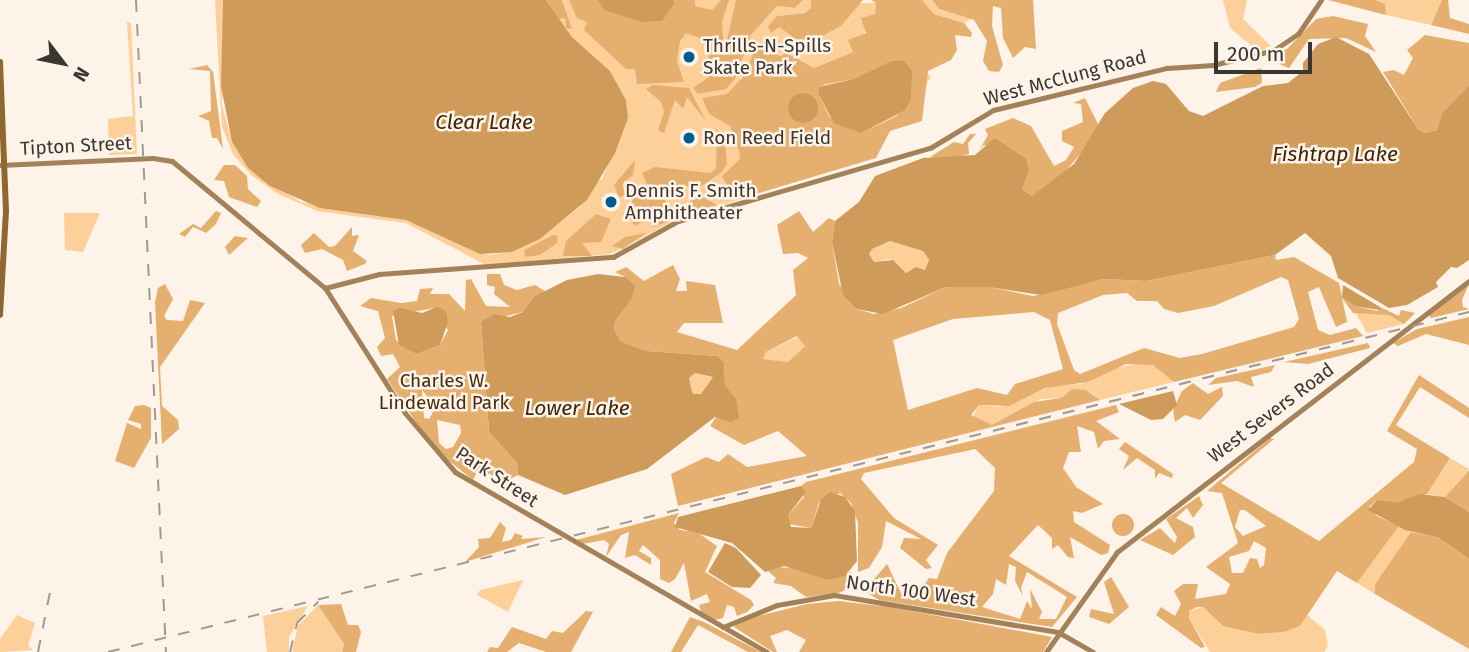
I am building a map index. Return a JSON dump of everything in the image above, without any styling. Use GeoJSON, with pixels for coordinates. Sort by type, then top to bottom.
{"type":"FeatureCollection","features":[{"type":"Feature","properties":{"kind":"main road"},"geometry":{"type":"LineString","coordinates":[[0,62],[0,315]]}},
{"type":"Feature","properties":{"kind":"street","name":"West McClung Road"},"geometry":{"type":"LineString","coordinates":[[325,288],[379,274],[613,257],[678,221],[930,148],[993,110],[1167,68],[1213,65],[1274,50],[1298,34],[1321,0]]}},
{"type":"Feature","properties":{"kind":"street","name":"Tipton Street"},"geometry":{"type":"LineString","coordinates":[[2,165],[153,158]]}},
{"type":"Feature","properties":{"kind":"street","name":"Park Street"},"geometry":{"type":"LineString","coordinates":[[153,158],[172,162],[325,288],[405,412],[445,464],[767,652]]}},
{"type":"Feature","properties":{"kind":"street","name":"West Severs Road"},"geometry":{"type":"LineString","coordinates":[[1046,652],[1098,576],[1126,544],[1469,281]]}},
{"type":"Feature","properties":{"kind":"street","name":"North 100 West"},"geometry":{"type":"LineString","coordinates":[[723,627],[777,605],[834,595],[1058,632],[1093,652]]}},
{"type":"Feature","properties":{"kind":"shaded area"},"geometry":{"type":"Polygon","coordinates":[[[215,0],[223,0],[222,105],[232,142],[248,168],[301,202],[406,220],[487,255],[512,252],[540,239],[581,206],[594,182],[602,179],[628,118],[626,100],[610,71],[572,37],[546,0],[747,0],[742,58],[751,35],[777,6],[795,8],[803,0],[811,0],[811,8],[805,13],[777,16],[779,27],[784,28],[841,26],[856,3],[876,3],[875,14],[853,52],[814,68],[757,46],[740,80],[738,107],[897,43],[931,77],[907,114],[884,134],[875,157],[678,219],[611,254],[486,265],[406,223],[317,211],[278,194],[251,175],[233,154],[222,127],[215,0]]]}},
{"type":"Feature","properties":{"kind":"shaded area"},"geometry":{"type":"Polygon","coordinates":[[[922,0],[932,0],[939,9],[971,19],[964,23],[934,14],[922,0]]]}},
{"type":"Feature","properties":{"kind":"shaded area"},"geometry":{"type":"Polygon","coordinates":[[[1223,0],[1247,0],[1243,19],[1271,46],[1259,52],[1230,28],[1223,0]]]}},
{"type":"Feature","properties":{"kind":"shaded area"},"geometry":{"type":"Polygon","coordinates":[[[1376,0],[1442,0],[1431,25],[1386,15],[1385,4],[1376,0]]]}},
{"type":"Feature","properties":{"kind":"shaded area"},"geometry":{"type":"Polygon","coordinates":[[[127,22],[131,23],[137,154],[109,155],[108,119],[133,116],[127,22]]]}},
{"type":"Feature","properties":{"kind":"shaded area"},"geometry":{"type":"Polygon","coordinates":[[[64,213],[100,213],[83,252],[65,250],[64,213]]]}},
{"type":"Feature","properties":{"kind":"shaded area"},"geometry":{"type":"Polygon","coordinates":[[[890,241],[923,251],[929,260],[925,270],[916,267],[906,273],[890,259],[874,262],[869,254],[872,249],[890,241]]]}},
{"type":"Feature","properties":{"kind":"shaded area"},"geometry":{"type":"Polygon","coordinates":[[[1354,310],[1389,315],[1404,324],[1367,333],[1354,310]]]}},
{"type":"Feature","properties":{"kind":"shaded area"},"geometry":{"type":"Polygon","coordinates":[[[800,336],[805,346],[788,362],[763,359],[766,352],[800,336]]]}},
{"type":"Feature","properties":{"kind":"shaded area"},"geometry":{"type":"Polygon","coordinates":[[[1146,362],[1164,371],[1174,382],[1100,400],[1090,392],[1066,393],[1061,398],[1041,399],[992,425],[972,418],[979,405],[1000,407],[1054,385],[1081,384],[1109,369],[1146,362]]]}},
{"type":"Feature","properties":{"kind":"shaded area"},"geometry":{"type":"Polygon","coordinates":[[[695,373],[713,377],[701,394],[693,395],[689,378],[695,373]]]}},
{"type":"Feature","properties":{"kind":"shaded area"},"geometry":{"type":"Polygon","coordinates":[[[1450,458],[1469,469],[1445,497],[1427,494],[1450,458]]]}},
{"type":"Feature","properties":{"kind":"shaded area"},"geometry":{"type":"Polygon","coordinates":[[[1399,526],[1411,532],[1375,584],[1375,594],[1357,583],[1399,526]]]}},
{"type":"Feature","properties":{"kind":"shaded area"},"geometry":{"type":"Polygon","coordinates":[[[523,580],[508,612],[477,595],[480,590],[523,580]]]}},
{"type":"Feature","properties":{"kind":"shaded area"},"geometry":{"type":"Polygon","coordinates":[[[318,605],[344,644],[342,652],[292,652],[298,626],[318,605]]]}},
{"type":"Feature","properties":{"kind":"shaded area"},"geometry":{"type":"Polygon","coordinates":[[[308,606],[289,637],[289,652],[267,652],[263,616],[308,606]]]}},
{"type":"Feature","properties":{"kind":"shaded area"},"geometry":{"type":"Polygon","coordinates":[[[1203,607],[1223,626],[1258,634],[1284,632],[1300,626],[1307,615],[1325,630],[1328,646],[1324,652],[1210,652],[1189,618],[1189,611],[1203,607]]]}},
{"type":"Feature","properties":{"kind":"shaded area"},"geometry":{"type":"Polygon","coordinates":[[[17,615],[35,623],[28,646],[33,650],[0,652],[0,639],[17,615]]]}},
{"type":"Feature","properties":{"kind":"green space"},"geometry":{"type":"Polygon","coordinates":[[[546,0],[562,0],[572,29],[566,28],[565,18],[559,19],[546,0]]]}},
{"type":"Feature","properties":{"kind":"green space"},"geometry":{"type":"Polygon","coordinates":[[[569,0],[695,0],[695,6],[712,10],[721,0],[729,0],[722,21],[724,53],[736,0],[803,0],[795,8],[777,6],[751,35],[735,79],[726,89],[698,94],[693,88],[709,77],[708,41],[686,33],[680,41],[677,61],[684,82],[637,84],[635,69],[626,69],[584,30],[587,22],[577,18],[569,0]]]}},
{"type":"Feature","properties":{"kind":"green space"},"geometry":{"type":"Polygon","coordinates":[[[811,0],[863,0],[841,26],[822,36],[797,40],[779,27],[771,33],[768,26],[777,16],[805,13],[811,8],[811,0]]]}},
{"type":"Feature","properties":{"kind":"green space"},"geometry":{"type":"Polygon","coordinates":[[[871,0],[922,0],[934,14],[964,23],[972,33],[971,37],[955,35],[957,50],[951,60],[928,71],[922,121],[890,131],[876,158],[735,200],[722,176],[740,159],[739,151],[730,126],[709,114],[702,98],[727,94],[742,78],[757,45],[781,56],[786,53],[814,68],[853,52],[848,40],[866,33],[861,18],[875,14],[876,3],[871,0]],[[891,61],[854,79],[824,84],[818,93],[829,117],[861,133],[896,117],[911,93],[891,61]]]}},
{"type":"Feature","properties":{"kind":"green space"},"geometry":{"type":"Polygon","coordinates":[[[932,0],[1033,0],[1036,49],[1025,47],[1013,58],[1003,38],[1001,8],[993,6],[992,26],[1003,65],[999,72],[989,71],[983,61],[987,41],[974,20],[939,9],[932,0]]]}},
{"type":"Feature","properties":{"kind":"green space"},"geometry":{"type":"Polygon","coordinates":[[[1328,0],[1376,0],[1385,4],[1386,15],[1328,0]]]}},
{"type":"Feature","properties":{"kind":"green space"},"geometry":{"type":"Polygon","coordinates":[[[1442,0],[1448,0],[1450,18],[1469,24],[1469,34],[1431,25],[1442,0]]]}},
{"type":"Feature","properties":{"kind":"green space"},"geometry":{"type":"Polygon","coordinates":[[[1333,16],[1368,24],[1365,36],[1376,52],[1346,38],[1309,39],[1289,68],[1281,65],[1277,52],[1287,49],[1316,19],[1333,16]]]}},
{"type":"Feature","properties":{"kind":"green space"},"geometry":{"type":"Polygon","coordinates":[[[1425,35],[1469,43],[1469,85],[1442,113],[1437,130],[1425,133],[1418,129],[1383,72],[1394,70],[1404,75],[1413,58],[1407,50],[1425,35]]]}},
{"type":"Feature","properties":{"kind":"green space"},"geometry":{"type":"Polygon","coordinates":[[[207,65],[213,72],[223,149],[217,138],[212,138],[209,121],[198,116],[211,111],[210,71],[189,69],[207,65]]]}},
{"type":"Feature","properties":{"kind":"green space"},"geometry":{"type":"Polygon","coordinates":[[[1261,68],[1262,83],[1255,87],[1216,92],[1220,83],[1261,68]]]}},
{"type":"Feature","properties":{"kind":"green space"},"geometry":{"type":"Polygon","coordinates":[[[653,85],[689,88],[706,121],[687,97],[683,109],[675,100],[664,133],[658,130],[664,112],[661,102],[646,89],[653,85]]]}},
{"type":"Feature","properties":{"kind":"green space"},"geometry":{"type":"Polygon","coordinates":[[[1085,98],[1099,126],[1095,136],[1060,178],[1032,196],[1022,189],[1029,172],[984,145],[979,151],[988,135],[985,129],[1013,118],[1031,126],[1054,166],[1066,160],[1074,147],[1062,141],[1062,131],[1083,122],[1081,104],[1073,103],[1085,98]]]}},
{"type":"Feature","properties":{"kind":"green space"},"geometry":{"type":"Polygon","coordinates":[[[710,121],[725,140],[727,164],[722,172],[694,191],[684,184],[669,191],[657,189],[669,206],[635,226],[626,212],[633,199],[631,192],[619,198],[614,185],[635,160],[633,175],[622,184],[624,191],[643,191],[647,184],[642,173],[655,167],[711,173],[716,168],[717,131],[710,121]]]}},
{"type":"Feature","properties":{"kind":"green space"},"geometry":{"type":"Polygon","coordinates":[[[970,134],[976,134],[968,143],[969,154],[947,160],[930,157],[954,142],[963,144],[970,134]]]}},
{"type":"Feature","properties":{"kind":"green space"},"geometry":{"type":"Polygon","coordinates":[[[224,165],[235,165],[247,176],[248,189],[261,201],[257,207],[229,197],[224,181],[214,180],[224,165]]]}},
{"type":"Feature","properties":{"kind":"green space"},"geometry":{"type":"Polygon","coordinates":[[[699,195],[717,205],[650,228],[693,200],[699,195]]]}},
{"type":"Feature","properties":{"kind":"green space"},"geometry":{"type":"Polygon","coordinates":[[[216,211],[221,213],[216,224],[206,233],[193,227],[185,237],[179,234],[193,224],[201,228],[216,211]]]}},
{"type":"Feature","properties":{"kind":"green space"},"geometry":{"type":"Polygon","coordinates":[[[799,211],[813,232],[829,218],[835,221],[832,242],[839,284],[857,309],[874,314],[901,308],[946,287],[990,287],[1033,296],[1104,279],[1146,281],[1275,255],[1276,260],[1294,257],[1339,283],[1342,297],[1354,306],[1378,311],[1380,307],[1399,316],[1401,310],[1415,313],[1404,324],[1389,315],[1353,313],[1342,298],[1347,322],[1336,327],[1319,287],[1308,292],[1318,330],[1330,335],[1356,328],[1363,336],[1174,382],[1153,365],[1126,364],[1088,382],[1045,388],[1009,406],[979,405],[971,415],[992,425],[1034,402],[1061,398],[1072,389],[1086,390],[1100,400],[678,506],[671,474],[706,457],[719,462],[728,454],[747,467],[807,456],[778,431],[744,445],[710,426],[732,394],[725,385],[724,362],[718,356],[646,351],[620,341],[614,328],[625,277],[615,272],[626,267],[644,281],[673,265],[680,279],[676,291],[687,291],[686,281],[715,285],[723,323],[684,323],[677,332],[737,350],[796,295],[793,270],[808,258],[798,253],[783,254],[777,225],[799,211]],[[1281,277],[1214,306],[1178,313],[1164,309],[1157,301],[1137,301],[1127,293],[1103,295],[1058,313],[1057,324],[1074,370],[1080,374],[1144,348],[1180,358],[1202,354],[1294,327],[1299,319],[1288,280],[1281,277]],[[1034,312],[953,319],[893,340],[908,410],[977,388],[1007,395],[1015,384],[1063,369],[1050,320],[1034,312]],[[797,336],[766,352],[763,359],[788,362],[805,346],[797,336]]]}},
{"type":"Feature","properties":{"kind":"green space"},"geometry":{"type":"Polygon","coordinates":[[[596,214],[611,219],[601,242],[582,243],[592,256],[563,256],[566,241],[596,214]]]}},
{"type":"Feature","properties":{"kind":"green space"},"geometry":{"type":"Polygon","coordinates":[[[352,227],[352,236],[359,235],[353,251],[367,261],[347,271],[343,260],[322,249],[305,253],[301,245],[314,233],[329,247],[335,246],[352,227]]]}},
{"type":"Feature","properties":{"kind":"green space"},"geometry":{"type":"Polygon","coordinates":[[[646,233],[623,249],[612,246],[625,237],[646,233]]]}},
{"type":"Feature","properties":{"kind":"green space"},"geometry":{"type":"Polygon","coordinates":[[[553,235],[558,236],[557,243],[540,255],[525,257],[524,250],[553,235]]]}},
{"type":"Feature","properties":{"kind":"green space"},"geometry":{"type":"Polygon","coordinates":[[[235,236],[248,238],[229,255],[225,247],[235,236]]]}},
{"type":"Feature","properties":{"kind":"green space","name":"Charles W. Lindewald Park"},"geometry":{"type":"Polygon","coordinates":[[[487,274],[500,274],[504,285],[517,290],[535,285],[545,291],[523,312],[481,322],[489,432],[517,463],[518,475],[508,480],[508,488],[490,474],[477,472],[473,480],[434,449],[387,379],[400,367],[393,354],[381,356],[377,347],[385,338],[378,311],[360,306],[371,298],[401,303],[417,301],[420,289],[433,288],[430,294],[449,294],[465,311],[466,280],[471,279],[486,306],[510,307],[494,294],[495,287],[487,285],[487,274]],[[434,308],[392,316],[396,340],[417,354],[440,345],[448,330],[434,308]],[[422,390],[424,418],[429,419],[434,410],[449,408],[444,396],[432,402],[422,390]],[[437,420],[439,443],[446,449],[453,447],[461,433],[460,425],[437,420]]]}},
{"type":"Feature","properties":{"kind":"green space"},"geometry":{"type":"Polygon","coordinates":[[[165,284],[173,299],[164,316],[167,320],[183,321],[190,300],[205,303],[160,367],[162,406],[178,420],[179,429],[162,444],[155,302],[158,288],[165,284]]]}},
{"type":"Feature","properties":{"kind":"green space"},"geometry":{"type":"Polygon","coordinates":[[[1469,284],[1462,300],[1463,307],[1469,309],[1431,318],[1428,314],[1469,284]]]}},
{"type":"Feature","properties":{"kind":"green space"},"geometry":{"type":"Polygon","coordinates":[[[1469,317],[1469,345],[1426,334],[1398,346],[1393,343],[1417,329],[1469,317]]]}},
{"type":"Feature","properties":{"kind":"green space"},"geometry":{"type":"Polygon","coordinates":[[[1368,343],[1370,348],[1308,364],[1284,362],[1368,343]]]}},
{"type":"Feature","properties":{"kind":"green space"},"geometry":{"type":"Polygon","coordinates":[[[1275,365],[1271,372],[1251,377],[1254,387],[1237,381],[1208,385],[1216,378],[1275,365]]]}},
{"type":"Feature","properties":{"kind":"green space"},"geometry":{"type":"Polygon","coordinates":[[[1419,375],[1469,408],[1469,418],[1420,387],[1396,425],[1450,458],[1427,494],[1399,502],[1377,500],[1369,507],[1377,516],[1399,526],[1357,583],[1337,571],[1300,626],[1284,632],[1258,634],[1223,626],[1203,607],[1197,607],[1189,611],[1189,618],[1205,647],[1201,648],[1156,615],[1161,607],[1175,616],[1181,604],[1174,591],[1183,584],[1198,584],[1195,599],[1226,594],[1230,584],[1206,567],[1238,543],[1222,493],[1207,491],[1270,438],[1274,439],[1221,483],[1319,541],[1414,462],[1417,449],[1387,431],[1419,375]],[[1240,510],[1235,527],[1243,536],[1266,526],[1245,510],[1240,510]],[[1254,541],[1249,551],[1229,557],[1232,573],[1243,573],[1250,558],[1257,559],[1260,568],[1264,565],[1266,548],[1254,541]]]}},
{"type":"Feature","properties":{"kind":"green space"},"geometry":{"type":"Polygon","coordinates":[[[1193,383],[1208,394],[1222,387],[1223,396],[1200,420],[1185,415],[1175,422],[1173,410],[1182,391],[1193,383]]]}},
{"type":"Feature","properties":{"kind":"green space"},"geometry":{"type":"Polygon","coordinates":[[[144,405],[151,408],[151,438],[134,468],[115,461],[127,423],[141,429],[141,424],[128,420],[135,406],[144,405]]]}},
{"type":"Feature","properties":{"kind":"green space"},"geometry":{"type":"Polygon","coordinates":[[[1116,405],[1119,412],[1096,421],[1120,439],[1104,441],[1098,449],[1094,432],[1077,426],[1081,452],[1069,452],[1063,468],[1076,487],[1103,504],[1082,513],[1073,511],[1074,522],[1110,545],[1108,553],[1101,555],[1070,537],[1074,558],[1068,557],[1058,545],[1052,549],[1052,538],[1038,525],[1009,556],[1077,597],[1052,627],[879,600],[864,591],[887,564],[902,595],[906,590],[917,591],[922,599],[930,594],[923,587],[929,578],[937,579],[947,553],[994,491],[995,468],[975,449],[864,473],[861,479],[894,518],[938,545],[926,560],[932,568],[926,569],[900,548],[904,538],[921,539],[886,521],[882,547],[869,568],[858,572],[858,523],[851,503],[840,493],[819,503],[811,528],[788,524],[788,515],[804,497],[801,486],[806,482],[1116,405]],[[1009,564],[1006,585],[996,579],[993,594],[982,607],[1020,619],[1027,601],[1032,609],[1030,589],[1042,612],[1039,619],[1056,619],[1067,597],[1027,572],[1021,588],[1023,596],[1015,581],[1016,567],[1009,564]]]}},
{"type":"Feature","properties":{"kind":"green space"},"geometry":{"type":"Polygon","coordinates":[[[1125,442],[1173,474],[1172,478],[1159,473],[1155,479],[1155,470],[1137,458],[1123,470],[1129,456],[1119,449],[1125,442]]]}},
{"type":"Feature","properties":{"kind":"green space"},"geometry":{"type":"Polygon","coordinates":[[[1469,470],[1469,512],[1445,497],[1469,470]]]}},
{"type":"Feature","properties":{"kind":"green space"},"geometry":{"type":"Polygon","coordinates":[[[1199,496],[1203,505],[1193,518],[1187,508],[1176,518],[1193,527],[1195,537],[1173,555],[1140,540],[1160,528],[1175,543],[1177,537],[1166,519],[1199,496]]]}},
{"type":"Feature","properties":{"kind":"green space"},"geometry":{"type":"Polygon","coordinates":[[[679,513],[674,523],[680,530],[697,532],[717,546],[705,572],[751,600],[754,605],[747,612],[737,616],[734,607],[727,605],[723,618],[711,621],[702,616],[699,605],[710,602],[707,594],[691,601],[684,563],[675,579],[669,583],[660,579],[660,560],[643,545],[639,551],[651,558],[651,565],[635,555],[625,558],[629,532],[621,535],[606,557],[609,544],[604,540],[582,544],[576,540],[679,513]]]}},
{"type":"Feature","properties":{"kind":"green space"},"geometry":{"type":"Polygon","coordinates":[[[1123,514],[1133,521],[1134,525],[1127,535],[1123,536],[1113,529],[1112,525],[1119,515],[1123,514]]]}},
{"type":"Feature","properties":{"kind":"green space"},"geometry":{"type":"Polygon","coordinates":[[[500,522],[506,528],[502,542],[511,540],[515,533],[523,536],[521,539],[546,537],[465,562],[479,547],[478,539],[490,538],[500,522]]]}},
{"type":"Feature","properties":{"kind":"green space"},"geometry":{"type":"Polygon","coordinates":[[[1411,532],[1439,538],[1469,559],[1469,649],[1375,594],[1375,584],[1411,532]]]}},
{"type":"Feature","properties":{"kind":"green space"},"geometry":{"type":"Polygon","coordinates":[[[777,567],[801,569],[828,580],[851,572],[858,585],[836,594],[806,597],[791,586],[773,583],[776,578],[768,571],[777,567]]]}},
{"type":"Feature","properties":{"kind":"green space"},"geometry":{"type":"Polygon","coordinates":[[[1111,577],[1129,607],[1109,624],[1089,617],[1091,609],[1114,614],[1104,582],[1111,577]]]}},
{"type":"Feature","properties":{"kind":"green space"},"geometry":{"type":"Polygon","coordinates":[[[838,601],[890,607],[1052,637],[1043,652],[799,652],[806,640],[787,630],[770,636],[777,652],[773,652],[734,627],[741,620],[807,604],[838,601]]]}},
{"type":"Feature","properties":{"kind":"green space"},"geometry":{"type":"Polygon","coordinates":[[[341,604],[348,625],[358,625],[361,632],[356,652],[342,652],[344,644],[318,605],[341,604]]]}},
{"type":"Feature","properties":{"kind":"green space"},"geometry":{"type":"Polygon","coordinates":[[[586,611],[593,612],[571,652],[546,652],[519,643],[507,652],[487,652],[490,647],[498,648],[512,627],[546,639],[552,631],[563,633],[586,611]]]}},
{"type":"Feature","properties":{"kind":"green space"},"geometry":{"type":"Polygon","coordinates":[[[690,617],[761,652],[748,652],[698,625],[681,652],[671,652],[690,617]]]}},
{"type":"Feature","properties":{"kind":"water","name":"Clear Lake"},"geometry":{"type":"Polygon","coordinates":[[[223,0],[546,0],[572,37],[610,71],[626,100],[628,118],[615,153],[587,200],[540,239],[512,252],[480,254],[406,220],[320,208],[270,186],[248,168],[232,142],[221,86],[223,0]]]}},
{"type":"Feature","properties":{"kind":"water"},"geometry":{"type":"Polygon","coordinates":[[[598,0],[673,0],[674,4],[662,21],[641,22],[604,10],[598,0]]]}},
{"type":"Feature","properties":{"kind":"water","name":"Fishtrap Lake"},"geometry":{"type":"Polygon","coordinates":[[[1336,37],[1369,54],[1418,129],[1425,133],[1437,130],[1442,113],[1469,85],[1469,260],[1457,268],[1451,267],[1436,282],[1438,287],[1407,305],[1389,308],[1338,278],[1331,256],[1305,233],[1275,255],[1146,281],[1104,279],[1041,295],[989,287],[946,287],[883,314],[857,309],[843,295],[832,242],[835,221],[859,202],[875,176],[923,158],[975,155],[995,138],[1026,159],[1029,172],[1022,189],[1032,196],[1074,164],[1105,113],[1133,88],[1153,81],[1166,84],[1189,111],[1203,116],[1263,86],[1288,83],[1303,71],[1303,63],[1318,44],[1336,37]],[[890,241],[872,249],[869,254],[874,262],[893,260],[906,273],[916,267],[925,270],[929,260],[923,251],[890,241]]]}},
{"type":"Feature","properties":{"kind":"water"},"geometry":{"type":"Polygon","coordinates":[[[891,61],[904,61],[912,71],[911,99],[905,110],[861,133],[834,123],[818,93],[820,87],[854,79],[891,61]]]}},
{"type":"Feature","properties":{"kind":"water"},"geometry":{"type":"Polygon","coordinates":[[[803,93],[814,97],[818,108],[814,119],[803,123],[792,119],[788,108],[792,97],[803,93]]]}},
{"type":"Feature","properties":{"kind":"water","name":"Lower Lake"},"geometry":{"type":"Polygon","coordinates":[[[598,274],[625,277],[635,286],[631,300],[616,319],[614,328],[620,341],[646,351],[718,356],[724,362],[725,385],[736,399],[739,418],[731,422],[715,417],[647,469],[565,495],[518,475],[517,463],[489,432],[481,322],[494,314],[510,317],[523,312],[535,296],[567,280],[598,274]],[[695,373],[689,378],[693,394],[701,394],[713,377],[695,373]]]}},
{"type":"Feature","properties":{"kind":"water"},"geometry":{"type":"Polygon","coordinates":[[[1343,285],[1380,307],[1380,310],[1354,306],[1342,297],[1343,285]]]}},
{"type":"Feature","properties":{"kind":"water"},"geometry":{"type":"Polygon","coordinates":[[[437,307],[446,311],[448,322],[440,345],[417,354],[399,345],[393,311],[400,308],[422,313],[437,307]]]}},
{"type":"Feature","properties":{"kind":"water"},"geometry":{"type":"Polygon","coordinates":[[[1173,391],[1177,405],[1163,419],[1151,420],[1119,404],[1173,391]]]}},
{"type":"Feature","properties":{"kind":"water"},"geometry":{"type":"Polygon","coordinates":[[[801,486],[806,492],[788,515],[791,527],[811,528],[821,500],[830,492],[845,497],[855,511],[857,561],[845,576],[828,580],[784,566],[765,572],[732,543],[675,527],[678,517],[801,486]]]}},
{"type":"Feature","properties":{"kind":"water"},"geometry":{"type":"Polygon","coordinates":[[[1420,494],[1445,497],[1469,512],[1469,559],[1439,538],[1405,530],[1368,510],[1377,500],[1399,502],[1420,494]]]}},
{"type":"Feature","properties":{"kind":"water"},"geometry":{"type":"Polygon","coordinates":[[[725,543],[736,548],[761,575],[750,588],[732,587],[708,572],[725,543]]]}},
{"type":"Feature","properties":{"kind":"railway"},"geometry":{"type":"LineString","coordinates":[[136,0],[166,652]]}},
{"type":"Feature","properties":{"kind":"railway"},"geometry":{"type":"LineString","coordinates":[[108,652],[1469,312]]}},
{"type":"Feature","properties":{"kind":"railway"},"geometry":{"type":"LineString","coordinates":[[38,652],[51,587]]}},
{"type":"Feature","properties":{"kind":"railway"},"geometry":{"type":"LineString","coordinates":[[290,652],[297,623],[318,602]]}},
{"type":"Feature","properties":{"kind":"place","name":"Thrills-N-Spills Skate Park"},"geometry":{"type":"Point","coordinates":[689,57]}},
{"type":"Feature","properties":{"kind":"place","name":"Ron Reed Field"},"geometry":{"type":"Point","coordinates":[689,138]}},
{"type":"Feature","properties":{"kind":"place","name":"Dennis F. Smith Amphitheater"},"geometry":{"type":"Point","coordinates":[611,202]}}]}
